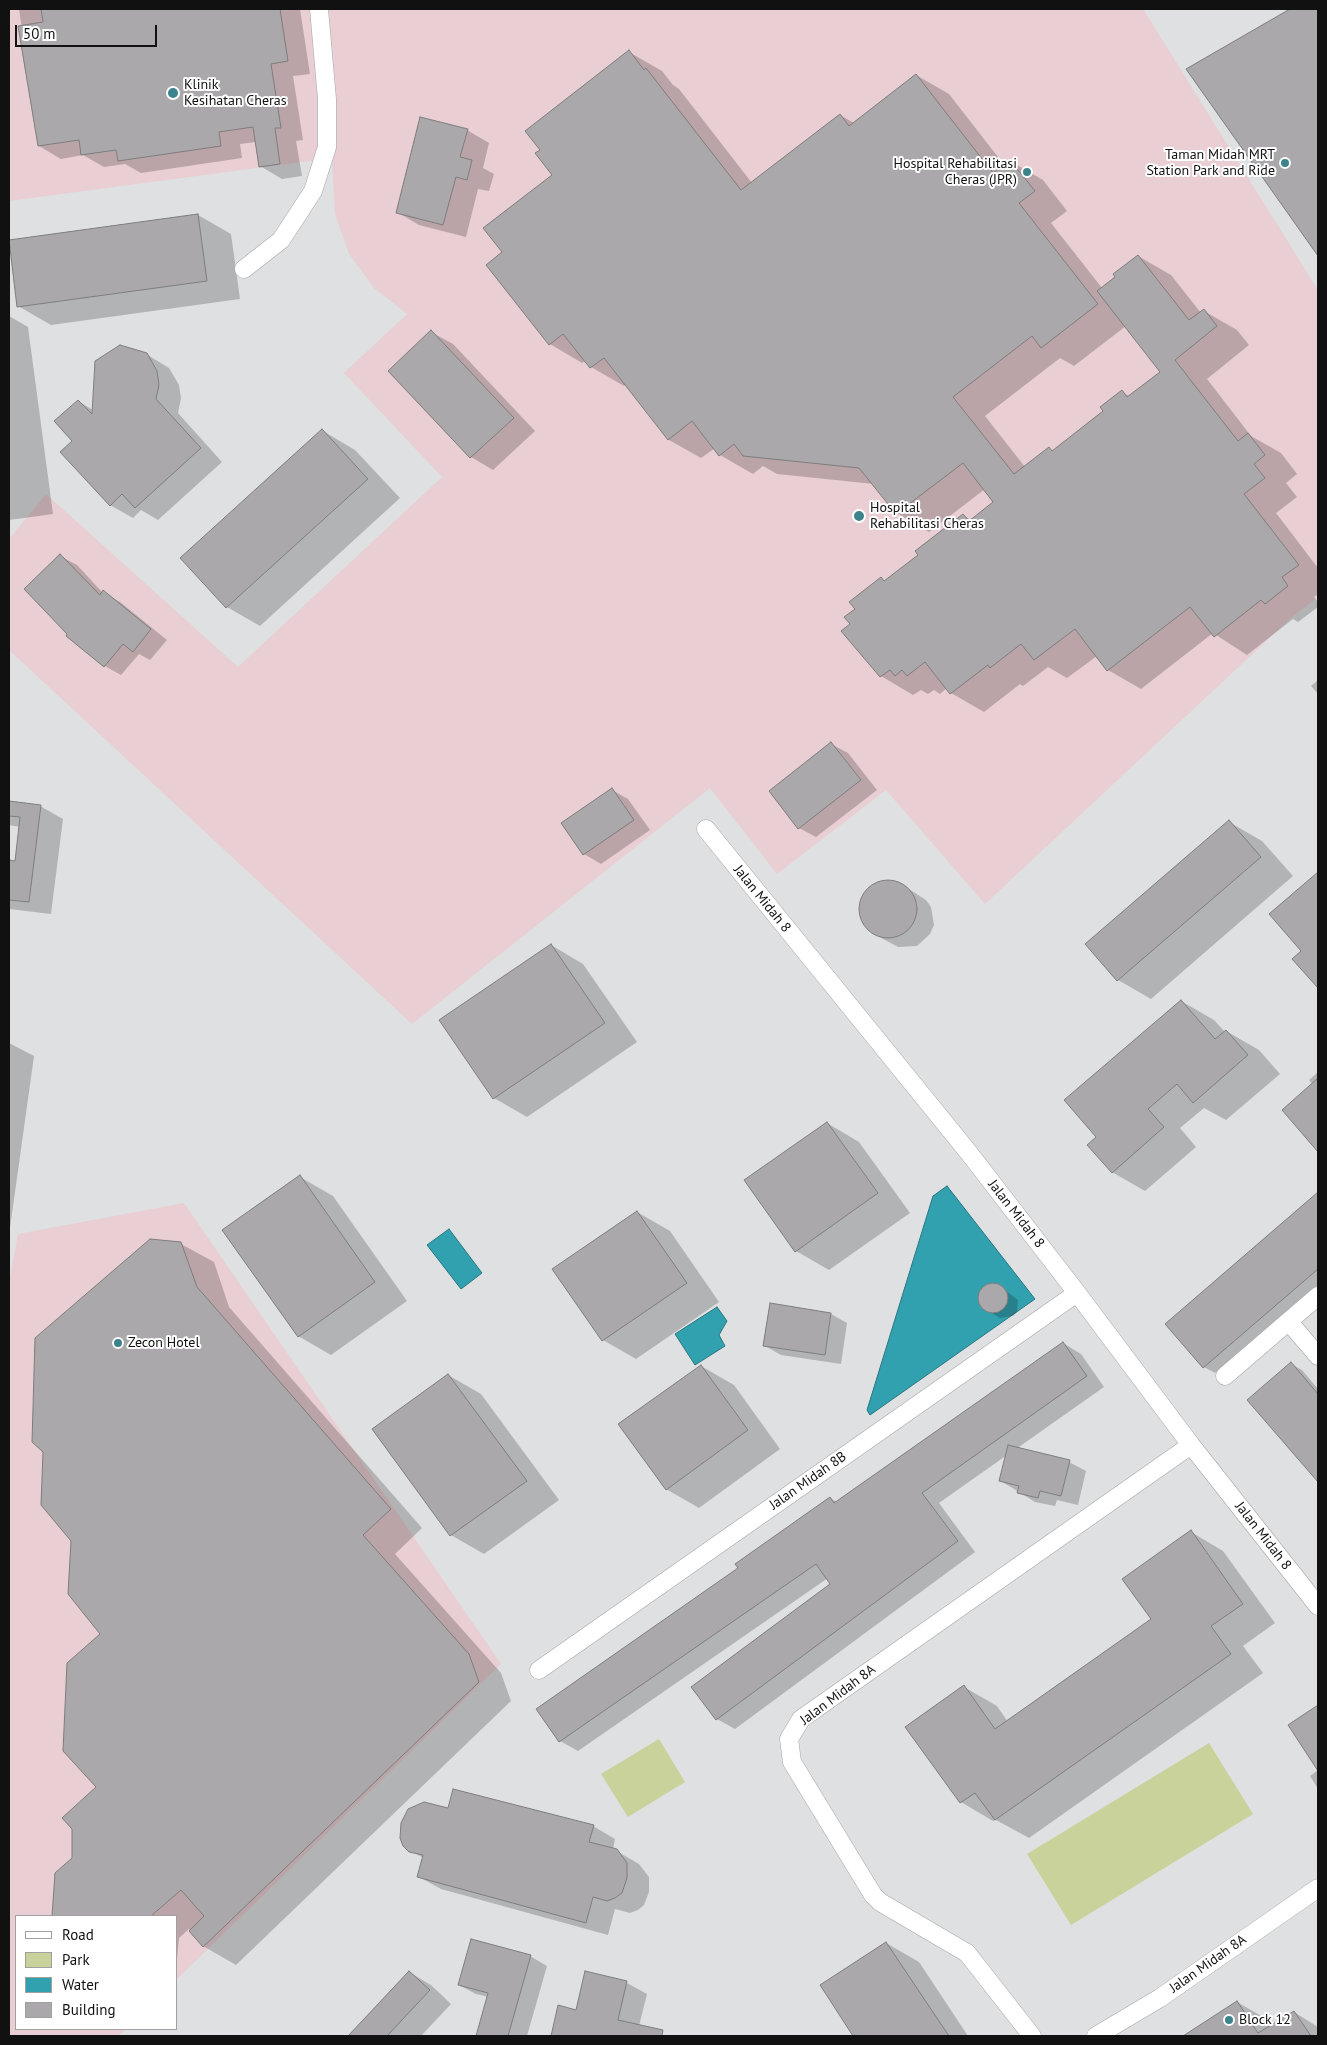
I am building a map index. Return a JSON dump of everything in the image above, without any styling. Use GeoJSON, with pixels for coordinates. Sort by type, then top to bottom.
{"type":"FeatureCollection","features":[{"type":"Feature","properties":{"kind":"street"},"geometry":{"type":"LineString","coordinates":[[244,269],[281,240],[313,191],[327,146],[327,99],[319,9]]}},
{"type":"Feature","properties":{"kind":"street","name":"Jalan Midah 8"},"geometry":{"type":"LineString","coordinates":[[706,829],[969,1153],[1191,1445],[1318,1606]]}},
{"type":"Feature","properties":{"kind":"street","name":"Jalan Midah 8B"},"geometry":{"type":"LineString","coordinates":[[539,1670],[1077,1293]]}},
{"type":"Feature","properties":{"kind":"street"},"geometry":{"type":"LineString","coordinates":[[1225,1376],[1318,1296]]}},
{"type":"Feature","properties":{"kind":"street"},"geometry":{"type":"LineString","coordinates":[[1289,1322],[1318,1356]]}},
{"type":"Feature","properties":{"kind":"street","name":"Jalan Midah 8A"},"geometry":{"type":"LineString","coordinates":[[1032,2036],[967,1953],[880,1902],[873,1895],[792,1762],[789,1739],[801,1719],[1191,1445]]}},
{"type":"Feature","properties":{"kind":"street","name":"Jalan Midah 8A"},"geometry":{"type":"LineString","coordinates":[[1096,2036],[1160,1998],[1318,1888]]}},
{"type":"Feature","properties":{"kind":"shaded area","name":"Hospital Rehabilitasi Cheras"},"geometry":{"type":"Polygon","coordinates":[[[9,9],[1143,9],[1318,290],[1318,597],[1292,617],[985,904],[886,790],[777,874],[710,788],[412,1024],[9,650],[9,539],[46,494],[238,667],[442,477],[344,373],[407,314],[374,288],[349,254],[335,214],[332,158],[9,201],[9,9]]]}},
{"type":"Feature","properties":{"kind":"shaded area"},"geometry":{"type":"Polygon","coordinates":[[[184,1203],[501,1664],[178,1978],[178,1915],[15,1915],[15,2030],[125,2030],[118,2036],[9,2036],[9,1283],[18,1234],[184,1203]]]}},
{"type":"Feature","properties":{"kind":"green space"},"geometry":{"type":"Polygon","coordinates":[[[659,1739],[685,1782],[628,1817],[601,1774],[659,1739]]]}},
{"type":"Feature","properties":{"kind":"green space"},"geometry":{"type":"Polygon","coordinates":[[[1209,1743],[1253,1814],[1071,1925],[1027,1854],[1209,1743]]]}},
{"type":"Feature","properties":{"kind":"water"},"geometry":{"type":"Polygon","coordinates":[[[947,1186],[1035,1299],[870,1415],[867,1410],[933,1196],[947,1186]]]}},
{"type":"Feature","properties":{"kind":"water"},"geometry":{"type":"Polygon","coordinates":[[[449,1229],[482,1273],[461,1289],[427,1245],[449,1229]]]}},
{"type":"Feature","properties":{"kind":"water"},"geometry":{"type":"Polygon","coordinates":[[[717,1307],[727,1321],[719,1335],[725,1346],[695,1365],[675,1334],[717,1307]]]}},
{"type":"Feature","properties":{"kind":"building","name":"Klinik Kesihatan Cheras"},"geometry":{"type":"Polygon","coordinates":[[[41,9],[280,9],[288,61],[271,64],[281,128],[275,128],[280,164],[259,167],[253,127],[219,132],[221,146],[118,161],[116,150],[81,155],[79,140],[38,146],[18,26],[43,22],[41,9]]]}},
{"type":"Feature","properties":{"kind":"building","name":"Taman Midah MRT Station Park and Ride"},"geometry":{"type":"Polygon","coordinates":[[[1290,9],[1318,9],[1318,256],[1186,69],[1290,9]]]}},
{"type":"Feature","properties":{"kind":"building"},"geometry":{"type":"Polygon","coordinates":[[[629,50],[644,70],[646,68],[741,190],[840,114],[849,126],[916,74],[993,173],[1010,160],[1035,191],[1019,203],[1098,304],[1041,348],[1032,336],[953,397],[1014,474],[1049,447],[1052,451],[1103,411],[1100,407],[1122,390],[1127,397],[1160,372],[1097,291],[1115,277],[1113,274],[1138,255],[1189,320],[1204,309],[1217,326],[1175,360],[1238,441],[1248,433],[1265,455],[1254,464],[1265,478],[1244,494],[1299,565],[1282,577],[1288,586],[1265,604],[1261,600],[1214,637],[1190,607],[1107,671],[1075,629],[1034,660],[1021,644],[990,668],[988,665],[950,694],[925,662],[907,676],[902,670],[895,676],[890,670],[880,677],[841,631],[850,624],[844,617],[855,609],[849,602],[881,577],[884,581],[918,555],[915,551],[963,514],[969,521],[993,502],[963,463],[896,514],[859,468],[743,456],[734,444],[719,456],[692,421],[668,440],[604,358],[590,368],[563,334],[549,345],[486,265],[502,252],[483,228],[552,175],[535,153],[540,150],[525,131],[629,50]]]}},
{"type":"Feature","properties":{"kind":"building"},"geometry":{"type":"Polygon","coordinates":[[[420,117],[468,129],[460,157],[472,160],[467,180],[456,177],[443,225],[396,213],[420,117]]]}},
{"type":"Feature","properties":{"kind":"building"},"geometry":{"type":"Polygon","coordinates":[[[198,214],[207,281],[17,307],[9,240],[198,214]]]}},
{"type":"Feature","properties":{"kind":"building"},"geometry":{"type":"Polygon","coordinates":[[[431,330],[514,418],[470,458],[388,371],[431,330]]]}},
{"type":"Feature","properties":{"kind":"building"},"geometry":{"type":"Polygon","coordinates":[[[120,345],[147,353],[157,371],[159,385],[156,399],[201,448],[135,508],[122,494],[110,506],[60,452],[72,441],[54,421],[78,400],[92,414],[95,361],[120,345]]]}},
{"type":"Feature","properties":{"kind":"building"},"geometry":{"type":"Polygon","coordinates":[[[322,429],[368,479],[226,608],[180,558],[322,429]]]}},
{"type":"Feature","properties":{"kind":"building"},"geometry":{"type":"Polygon","coordinates":[[[60,554],[100,595],[103,590],[151,629],[133,652],[123,644],[104,667],[66,636],[67,634],[24,589],[60,554]]]}},
{"type":"Feature","properties":{"kind":"building"},"geometry":{"type":"Polygon","coordinates":[[[831,742],[861,780],[798,829],[769,791],[831,742]]]}},
{"type":"Feature","properties":{"kind":"building"},"geometry":{"type":"Polygon","coordinates":[[[612,788],[634,820],[583,855],[561,823],[612,788]]]}},
{"type":"Feature","properties":{"kind":"building"},"geometry":{"type":"Polygon","coordinates":[[[9,801],[41,805],[29,902],[9,900],[9,860],[15,861],[20,817],[9,816],[9,801]]]}},
{"type":"Feature","properties":{"kind":"building"},"geometry":{"type":"Polygon","coordinates":[[[1229,820],[1261,857],[1117,981],[1085,944],[1229,820]]]}},
{"type":"Feature","properties":{"kind":"building"},"geometry":{"type":"Polygon","coordinates":[[[1318,872],[1318,988],[1292,959],[1301,951],[1269,914],[1318,872]]]}},
{"type":"Feature","properties":{"kind":"building"},"geometry":{"type":"Polygon","coordinates":[[[882,880],[894,880],[909,888],[917,903],[917,915],[909,930],[894,938],[882,938],[867,930],[859,915],[859,903],[867,888],[882,880]]]}},
{"type":"Feature","properties":{"kind":"building"},"geometry":{"type":"Polygon","coordinates":[[[551,944],[605,1023],[493,1099],[439,1020],[551,944]]]}},
{"type":"Feature","properties":{"kind":"building"},"geometry":{"type":"Polygon","coordinates":[[[1181,1000],[1215,1039],[1226,1030],[1248,1055],[1193,1103],[1177,1084],[1148,1109],[1164,1127],[1112,1173],[1087,1145],[1096,1137],[1064,1100],[1181,1000]]]}},
{"type":"Feature","properties":{"kind":"building"},"geometry":{"type":"Polygon","coordinates":[[[1318,1078],[1318,1152],[1282,1110],[1318,1078]]]}},
{"type":"Feature","properties":{"kind":"building"},"geometry":{"type":"Polygon","coordinates":[[[827,1122],[878,1193],[795,1252],[744,1180],[827,1122]]]}},
{"type":"Feature","properties":{"kind":"building"},"geometry":{"type":"Polygon","coordinates":[[[300,1175],[375,1282],[298,1337],[222,1230],[300,1175]]]}},
{"type":"Feature","properties":{"kind":"building"},"geometry":{"type":"Polygon","coordinates":[[[1318,1192],[1318,1269],[1203,1368],[1165,1324],[1318,1192]]]}},
{"type":"Feature","properties":{"kind":"building"},"geometry":{"type":"Polygon","coordinates":[[[637,1211],[687,1283],[602,1341],[552,1269],[637,1211]]]}},
{"type":"Feature","properties":{"kind":"building"},"geometry":{"type":"Polygon","coordinates":[[[150,1239],[181,1242],[197,1287],[391,1509],[363,1535],[469,1654],[479,1682],[203,1947],[189,1931],[204,1916],[181,1890],[152,1915],[52,1915],[55,1873],[72,1858],[72,1829],[62,1818],[96,1787],[63,1751],[67,1663],[100,1634],[68,1594],[71,1541],[41,1505],[43,1452],[32,1442],[35,1338],[150,1239]]]}},
{"type":"Feature","properties":{"kind":"building"},"geometry":{"type":"Polygon","coordinates":[[[993,1283],[1004,1287],[1008,1298],[1004,1309],[993,1313],[982,1309],[978,1298],[982,1287],[993,1283]]]}},
{"type":"Feature","properties":{"kind":"building"},"geometry":{"type":"Polygon","coordinates":[[[770,1303],[831,1313],[825,1355],[763,1346],[770,1303]]]}},
{"type":"Feature","properties":{"kind":"building"},"geometry":{"type":"Polygon","coordinates":[[[1063,1342],[1087,1376],[922,1493],[958,1541],[716,1720],[691,1687],[830,1584],[816,1564],[559,1742],[536,1709],[738,1568],[735,1564],[830,1497],[834,1503],[1063,1342]]]}},
{"type":"Feature","properties":{"kind":"building"},"geometry":{"type":"Polygon","coordinates":[[[1291,1362],[1318,1394],[1318,1482],[1247,1400],[1291,1362]]]}},
{"type":"Feature","properties":{"kind":"building"},"geometry":{"type":"Polygon","coordinates":[[[701,1365],[748,1430],[666,1490],[618,1424],[701,1365]]]}},
{"type":"Feature","properties":{"kind":"building"},"geometry":{"type":"Polygon","coordinates":[[[448,1374],[527,1481],[450,1536],[372,1429],[448,1374]]]}},
{"type":"Feature","properties":{"kind":"building"},"geometry":{"type":"Polygon","coordinates":[[[1008,1445],[1070,1460],[1061,1496],[1040,1491],[1038,1498],[1017,1493],[1019,1486],[999,1481],[1008,1445]]]}},
{"type":"Feature","properties":{"kind":"building"},"geometry":{"type":"Polygon","coordinates":[[[1191,1530],[1243,1604],[1211,1626],[1231,1654],[995,1820],[975,1793],[960,1803],[905,1727],[964,1685],[995,1729],[1151,1619],[1122,1579],[1191,1530]]]}},
{"type":"Feature","properties":{"kind":"building"},"geometry":{"type":"Polygon","coordinates":[[[1318,1705],[1318,1771],[1288,1725],[1318,1705]]]}},
{"type":"Feature","properties":{"kind":"building"},"geometry":{"type":"Polygon","coordinates":[[[453,1789],[594,1825],[589,1842],[617,1849],[627,1863],[627,1878],[622,1893],[607,1901],[593,1897],[586,1923],[417,1877],[423,1855],[409,1852],[403,1846],[400,1838],[401,1823],[408,1809],[424,1802],[448,1808],[453,1789]]]}},
{"type":"Feature","properties":{"kind":"building"},"geometry":{"type":"Polygon","coordinates":[[[471,1939],[531,1955],[508,2036],[476,2036],[488,1993],[458,1985],[471,1939]]]}},
{"type":"Feature","properties":{"kind":"building"},"geometry":{"type":"Polygon","coordinates":[[[886,1942],[949,2036],[853,2036],[820,1985],[886,1942]]]}},
{"type":"Feature","properties":{"kind":"building"},"geometry":{"type":"Polygon","coordinates":[[[409,1971],[430,1990],[387,2036],[348,2036],[409,1971]]]}},
{"type":"Feature","properties":{"kind":"building"},"geometry":{"type":"Polygon","coordinates":[[[585,1971],[627,1981],[618,2020],[663,2030],[662,2036],[551,2036],[558,2005],[576,2010],[585,1971]]]}},
{"type":"Feature","properties":{"kind":"building","name":"Block 12"},"geometry":{"type":"Polygon","coordinates":[[[1237,2001],[1258,2033],[1294,2011],[1311,2036],[1183,2036],[1237,2001]]]}},
{"type":"Feature","properties":{"kind":"place","name":"Klinik Kesihatan Cheras"},"geometry":{"type":"Point","coordinates":[173,93]}},
{"type":"Feature","properties":{"kind":"place","name":"Taman Midah MRT Station Park and Ride"},"geometry":{"type":"Point","coordinates":[1285,163]}},
{"type":"Feature","properties":{"kind":"place","name":"Hospital Rehabilitasi Cheras (JPR)"},"geometry":{"type":"Point","coordinates":[1027,172]}},
{"type":"Feature","properties":{"kind":"place","name":"Hospital Rehabilitasi Cheras"},"geometry":{"type":"Point","coordinates":[859,516]}},
{"type":"Feature","properties":{"kind":"place","name":"Zecon Hotel"},"geometry":{"type":"Point","coordinates":[118,1343]}},
{"type":"Feature","properties":{"kind":"place","name":"Block 12"},"geometry":{"type":"Point","coordinates":[1229,2020]}}]}
